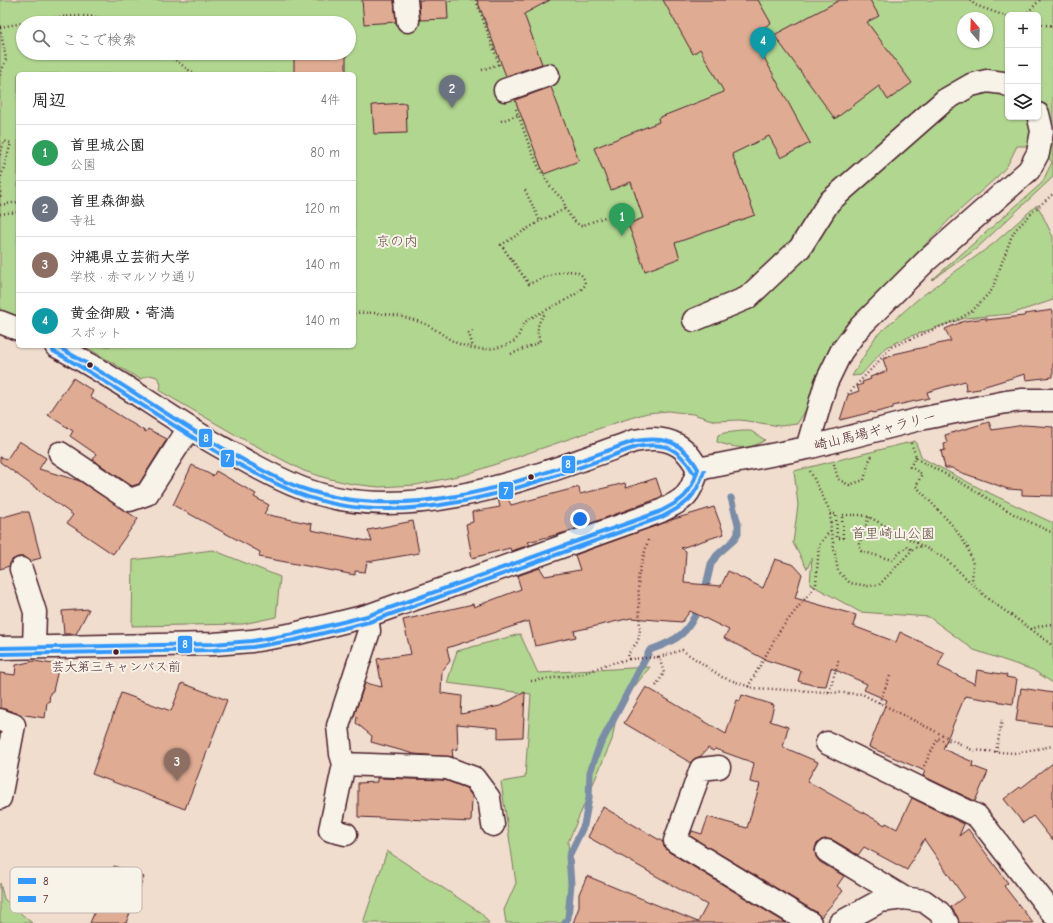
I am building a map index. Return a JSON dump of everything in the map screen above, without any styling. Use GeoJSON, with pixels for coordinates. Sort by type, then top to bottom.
{"type":"FeatureCollection","features":[{"type":"Feature","properties":{"kind":"street"},"geometry":{"type":"LineString","coordinates":[[507,89],[548,75]]}},
{"type":"Feature","properties":{"kind":"street"},"geometry":{"type":"LineString","coordinates":[[694,320],[747,298],[800,248],[829,202],[945,100],[972,85],[987,81],[1006,84]]}},
{"type":"Feature","properties":{"kind":"street"},"geometry":{"type":"LineString","coordinates":[[808,458],[826,383],[841,352],[858,329],[926,260],[1029,170],[1038,153],[1042,131],[1039,120]]}},
{"type":"Feature","properties":{"kind":"street"},"geometry":{"type":"LineString","coordinates":[[0,322],[16,328]]}},
{"type":"Feature","properties":{"kind":"street"},"geometry":{"type":"LineString","coordinates":[[0,648],[234,643],[294,634],[367,616],[659,512],[680,502],[688,494],[693,485],[698,469],[683,449],[676,444],[667,440],[646,439],[634,441],[539,474],[471,493],[416,502],[388,504],[342,499],[302,488],[265,470],[189,428],[100,370],[60,348]]}},
{"type":"Feature","properties":{"kind":"street","name":"崎山馬場ギャラリー"},"geometry":{"type":"LineString","coordinates":[[698,469],[808,458],[920,419],[1006,402],[1023,400],[1053,400]]}},
{"type":"Feature","properties":{"kind":"street"},"geometry":{"type":"LineString","coordinates":[[60,453],[130,500],[147,494],[189,428]]}},
{"type":"Feature","properties":{"kind":"street"},"geometry":{"type":"LineString","coordinates":[[21,569],[35,612],[34,647]]}},
{"type":"Feature","properties":{"kind":"street"},"geometry":{"type":"LineString","coordinates":[[346,834],[330,830],[344,764],[341,754],[338,726],[369,631],[367,616]]}},
{"type":"Feature","properties":{"kind":"street"},"geometry":{"type":"LineString","coordinates":[[0,720],[14,725],[0,798]]}},
{"type":"Feature","properties":{"kind":"street"},"geometry":{"type":"LineString","coordinates":[[827,743],[976,816],[1053,914]]}},
{"type":"Feature","properties":{"kind":"street"},"geometry":{"type":"LineString","coordinates":[[344,764],[447,768],[474,778],[489,798],[493,825]]}},
{"type":"Feature","properties":{"kind":"street"},"geometry":{"type":"LineString","coordinates":[[719,767],[701,770],[674,841],[810,923]]}},
{"type":"Feature","properties":{"kind":"street"},"geometry":{"type":"LineString","coordinates":[[827,851],[904,898]]}},
{"type":"Feature","properties":{"kind":"street"},"geometry":{"type":"LineString","coordinates":[[849,921],[880,901],[904,898],[924,901],[939,912],[947,923]]}},
{"type":"Feature","properties":{"kind":"path"},"geometry":{"type":"LineString","coordinates":[[476,0],[507,89],[546,180],[555,193],[564,199],[565,209],[574,222],[581,226],[605,217]]}},
{"type":"Feature","properties":{"kind":"path"},"geometry":{"type":"LineString","coordinates":[[970,0],[975,5],[1005,16]]}},
{"type":"Feature","properties":{"kind":"path"},"geometry":{"type":"LineString","coordinates":[[1028,12],[1040,0]]}},
{"type":"Feature","properties":{"kind":"path"},"geometry":{"type":"LineString","coordinates":[[1041,24],[1053,26]]}},
{"type":"Feature","properties":{"kind":"path"},"geometry":{"type":"LineString","coordinates":[[0,75],[6,58],[0,27],[16,25]]}},
{"type":"Feature","properties":{"kind":"path"},"geometry":{"type":"LineString","coordinates":[[175,60],[191,72]]}},
{"type":"Feature","properties":{"kind":"path"},"geometry":{"type":"LineString","coordinates":[[482,70],[499,64]]}},
{"type":"Feature","properties":{"kind":"path"},"geometry":{"type":"LineString","coordinates":[[501,121],[518,115]]}},
{"type":"Feature","properties":{"kind":"path"},"geometry":{"type":"LineString","coordinates":[[0,156],[4,141],[11,143],[1,177],[0,199]]}},
{"type":"Feature","properties":{"kind":"path"},"geometry":{"type":"LineString","coordinates":[[525,190],[540,221]]}},
{"type":"Feature","properties":{"kind":"path"},"geometry":{"type":"LineString","coordinates":[[844,398],[891,347],[959,319],[972,311],[992,290],[1015,230],[1053,194]]}},
{"type":"Feature","properties":{"kind":"path"},"geometry":{"type":"LineString","coordinates":[[0,205],[16,202]]}},
{"type":"Feature","properties":{"kind":"path"},"geometry":{"type":"LineString","coordinates":[[356,314],[377,312],[419,321],[460,344],[473,348],[484,349],[498,347],[514,341],[519,336],[525,322],[577,294],[585,285],[585,280],[576,272],[570,271],[552,274],[529,284],[501,245],[540,221],[565,209]]}},
{"type":"Feature","properties":{"kind":"path"},"geometry":{"type":"LineString","coordinates":[[0,214],[16,212]]}},
{"type":"Feature","properties":{"kind":"path"},"geometry":{"type":"LineString","coordinates":[[511,354],[540,342],[538,332],[539,321],[547,310]]}},
{"type":"Feature","properties":{"kind":"path"},"geometry":{"type":"LineString","coordinates":[[473,332],[469,333],[473,348]]}},
{"type":"Feature","properties":{"kind":"path"},"geometry":{"type":"LineString","coordinates":[[908,436],[917,459],[960,482],[1017,516],[1053,533]]}},
{"type":"Feature","properties":{"kind":"path"},"geometry":{"type":"LineString","coordinates":[[834,463],[838,479],[849,485],[858,483],[864,480],[869,461],[875,449]]}},
{"type":"Feature","properties":{"kind":"path"},"geometry":{"type":"LineString","coordinates":[[916,456],[910,467],[922,474],[916,486],[953,526],[968,548],[973,564],[972,583]]}},
{"type":"Feature","properties":{"kind":"path"},"geometry":{"type":"LineString","coordinates":[[808,458],[813,478],[825,499],[830,514],[831,531],[838,571],[850,583],[868,586],[879,585],[912,550],[922,546]]}},
{"type":"Feature","properties":{"kind":"path"},"geometry":{"type":"LineString","coordinates":[[830,514],[836,514],[837,538],[843,538],[842,515],[862,515],[869,517],[946,559],[988,599],[1053,646]]}},
{"type":"Feature","properties":{"kind":"path"},"geometry":{"type":"LineString","coordinates":[[869,517],[859,544],[861,551],[892,560],[906,547],[908,546],[912,550]]}},
{"type":"Feature","properties":{"kind":"path"},"geometry":{"type":"LineString","coordinates":[[748,687],[780,630],[816,585],[819,545],[831,531]]}},
{"type":"Feature","properties":{"kind":"path"},"geometry":{"type":"LineString","coordinates":[[629,659],[628,654],[638,641],[640,630],[638,577],[649,536]]}},
{"type":"Feature","properties":{"kind":"path"},"geometry":{"type":"LineString","coordinates":[[1031,629],[1053,624]]}},
{"type":"Feature","properties":{"kind":"path"},"geometry":{"type":"LineString","coordinates":[[531,681],[583,674],[605,665],[629,659],[659,657],[682,650],[722,677],[748,687],[862,694],[972,750],[1014,753],[1053,746]]}},
{"type":"Feature","properties":{"kind":"path"},"geometry":{"type":"LineString","coordinates":[[656,686],[664,673],[659,657]]}},
{"type":"Feature","properties":{"kind":"path"},"geometry":{"type":"LineString","coordinates":[[829,692],[839,659]]}},
{"type":"Feature","properties":{"kind":"path"},"geometry":{"type":"LineString","coordinates":[[879,703],[890,676]]}},
{"type":"Feature","properties":{"kind":"path"},"geometry":{"type":"LineString","coordinates":[[996,752],[1002,720]]}},
{"type":"Feature","properties":{"kind":"path"},"geometry":{"type":"LineString","coordinates":[[923,768],[938,738],[947,743],[950,738]]}},
{"type":"Feature","properties":{"kind":"green space","name":"京の内"},"geometry":{"type":"Polygon","coordinates":[[[0,0],[1053,0],[1053,177],[976,249],[932,280],[1042,183],[1052,162],[1046,155],[1047,146],[1017,146],[1007,166],[997,177],[951,218],[862,310],[841,336],[820,371],[806,410],[797,424],[780,426],[740,420],[715,421],[693,414],[668,411],[647,413],[467,474],[416,485],[379,487],[352,484],[304,471],[241,438],[160,391],[161,384],[157,377],[150,375],[140,379],[87,348],[356,348],[356,72],[16,72],[16,316],[0,310],[0,0]]]}},
{"type":"Feature","properties":{"kind":"green space"},"geometry":{"type":"Polygon","coordinates":[[[1037,205],[1053,237],[1053,300],[1011,314],[965,318],[911,336],[886,347],[861,375],[852,376],[876,336],[918,299],[993,244],[1037,205]]]}},
{"type":"Feature","properties":{"kind":"green space"},"geometry":{"type":"Polygon","coordinates":[[[751,431],[765,440],[753,446],[747,447],[730,446],[717,442],[718,435],[751,431]]]}},
{"type":"Feature","properties":{"kind":"green space","name":"首里崎山公園"},"geometry":{"type":"Polygon","coordinates":[[[915,441],[922,458],[983,490],[1053,523],[1053,683],[1033,670],[974,650],[929,617],[860,612],[810,584],[812,558],[807,569],[793,543],[798,505],[794,471],[915,441]]]}},
{"type":"Feature","properties":{"kind":"green space"},"geometry":{"type":"Polygon","coordinates":[[[213,550],[280,577],[276,617],[243,624],[132,626],[133,560],[213,550]]]}},
{"type":"Feature","properties":{"kind":"green space"},"geometry":{"type":"Polygon","coordinates":[[[520,634],[538,673],[650,667],[618,707],[612,740],[568,842],[572,899],[563,923],[506,923],[504,910],[516,883],[501,782],[525,778],[531,694],[447,683],[457,651],[520,634]]]}},
{"type":"Feature","properties":{"kind":"green space"},"geometry":{"type":"Polygon","coordinates":[[[387,851],[481,913],[489,923],[363,923],[387,851]]]}},
{"type":"Feature","properties":{"kind":"green space"},"geometry":{"type":"Polygon","coordinates":[[[0,883],[4,899],[10,904],[10,913],[20,913],[32,923],[0,923],[0,883]]]}},
{"type":"Feature","properties":{"kind":"building"},"geometry":{"type":"Polygon","coordinates":[[[362,0],[394,0],[396,22],[364,24],[362,0]]]}},
{"type":"Feature","properties":{"kind":"building"},"geometry":{"type":"Polygon","coordinates":[[[419,0],[447,0],[448,19],[420,20],[419,0]]]}},
{"type":"Feature","properties":{"kind":"building"},"geometry":{"type":"Polygon","coordinates":[[[477,0],[550,0],[524,14],[542,64],[506,76],[477,0]]]}},
{"type":"Feature","properties":{"kind":"building"},"geometry":{"type":"Polygon","coordinates":[[[663,0],[758,0],[771,23],[752,35],[810,143],[781,158],[769,136],[732,154],[755,215],[675,243],[680,258],[645,271],[628,224],[643,218],[631,182],[611,190],[594,148],[659,122],[658,118],[724,92],[700,49],[693,54],[663,0]]]}},
{"type":"Feature","properties":{"kind":"building"},"geometry":{"type":"Polygon","coordinates":[[[840,0],[870,0],[879,16],[867,22],[912,83],[888,100],[879,86],[835,119],[774,35],[840,0]]]}},
{"type":"Feature","properties":{"kind":"building"},"geometry":{"type":"Polygon","coordinates":[[[294,60],[346,60],[346,72],[294,72],[294,60]]]}},
{"type":"Feature","properties":{"kind":"building"},"geometry":{"type":"Polygon","coordinates":[[[551,87],[579,161],[544,174],[515,100],[551,87]]]}},
{"type":"Feature","properties":{"kind":"building"},"geometry":{"type":"Polygon","coordinates":[[[406,103],[407,133],[374,134],[372,105],[406,103]]]}},
{"type":"Feature","properties":{"kind":"building"},"geometry":{"type":"Polygon","coordinates":[[[1053,310],[1053,377],[1026,380],[1025,374],[982,387],[980,389],[966,391],[965,381],[927,392],[929,398],[840,420],[848,395],[859,391],[857,386],[863,384],[862,382],[871,379],[870,377],[887,371],[883,359],[894,354],[951,341],[945,329],[964,321],[1024,316],[1025,314],[1053,310]]]}},
{"type":"Feature","properties":{"kind":"building"},"geometry":{"type":"Polygon","coordinates":[[[73,378],[93,391],[90,397],[146,432],[148,429],[167,439],[139,484],[132,486],[93,460],[96,454],[70,436],[73,431],[48,415],[73,378]]]}},
{"type":"Feature","properties":{"kind":"building"},"geometry":{"type":"Polygon","coordinates":[[[989,422],[992,430],[1024,425],[1053,427],[1053,496],[1022,495],[1022,490],[1008,489],[952,468],[945,468],[941,451],[945,450],[944,444],[947,443],[945,435],[989,422]]]}},
{"type":"Feature","properties":{"kind":"building"},"geometry":{"type":"Polygon","coordinates":[[[19,441],[46,458],[39,469],[80,481],[138,519],[113,554],[67,523],[73,515],[0,462],[0,457],[7,459],[19,441]]]}},
{"type":"Feature","properties":{"kind":"building"},"geometry":{"type":"Polygon","coordinates":[[[192,465],[213,476],[216,471],[256,494],[254,497],[269,505],[264,514],[312,524],[311,530],[372,542],[368,530],[413,521],[419,553],[367,562],[365,572],[355,571],[355,575],[259,557],[260,552],[173,505],[192,465]]]}},
{"type":"Feature","properties":{"kind":"building"},"geometry":{"type":"Polygon","coordinates":[[[656,478],[662,496],[654,500],[567,532],[528,542],[530,545],[511,551],[510,548],[472,558],[466,524],[473,522],[472,512],[500,507],[498,499],[507,497],[511,505],[579,487],[580,494],[625,483],[626,488],[656,478]]]}},
{"type":"Feature","properties":{"kind":"building"},"geometry":{"type":"Polygon","coordinates":[[[714,507],[724,534],[681,548],[686,551],[684,583],[721,586],[728,571],[763,588],[775,559],[794,565],[802,574],[795,598],[856,615],[853,626],[896,642],[900,632],[944,653],[938,666],[975,684],[977,670],[1007,675],[1006,677],[1017,679],[1013,704],[965,696],[943,749],[973,762],[972,766],[988,772],[975,801],[923,776],[925,771],[869,747],[887,700],[864,690],[867,684],[831,668],[826,686],[812,685],[798,681],[801,671],[766,660],[724,638],[729,630],[690,611],[682,622],[631,618],[574,631],[576,637],[535,646],[529,621],[447,648],[450,661],[442,671],[441,693],[462,696],[461,714],[500,706],[525,692],[523,737],[498,738],[498,728],[457,724],[458,749],[452,750],[453,757],[414,754],[371,742],[372,736],[356,723],[357,717],[354,716],[365,683],[382,687],[377,659],[411,654],[403,620],[473,604],[474,607],[521,589],[517,576],[540,568],[545,576],[580,570],[575,555],[671,520],[714,507]]]}},
{"type":"Feature","properties":{"kind":"building"},"geometry":{"type":"Polygon","coordinates":[[[21,512],[29,512],[41,558],[30,561],[24,557],[18,557],[12,560],[9,566],[0,569],[0,518],[21,512]]]}},
{"type":"Feature","properties":{"kind":"building"},"geometry":{"type":"Polygon","coordinates":[[[89,609],[76,634],[64,634],[62,611],[89,609]]]}},
{"type":"Feature","properties":{"kind":"building"},"geometry":{"type":"Polygon","coordinates":[[[34,661],[59,665],[53,691],[50,693],[49,702],[47,702],[45,718],[19,714],[0,708],[0,673],[15,675],[16,665],[34,661]]]}},
{"type":"Feature","properties":{"kind":"building"},"geometry":{"type":"Polygon","coordinates":[[[182,683],[227,700],[185,809],[92,774],[121,693],[171,711],[182,683]]]}},
{"type":"Feature","properties":{"kind":"building"},"geometry":{"type":"Polygon","coordinates":[[[646,687],[726,734],[737,700],[740,701],[742,695],[774,705],[770,721],[788,727],[783,747],[818,762],[807,781],[885,825],[886,823],[897,829],[912,798],[964,824],[959,836],[968,829],[1008,883],[1004,886],[1033,923],[959,923],[957,916],[951,907],[964,897],[924,839],[907,870],[864,847],[858,855],[833,840],[821,840],[816,845],[816,857],[820,862],[844,876],[837,886],[843,891],[821,917],[816,912],[690,836],[692,831],[702,834],[708,817],[747,828],[760,784],[750,782],[754,763],[715,749],[713,751],[708,748],[701,756],[694,759],[691,763],[624,723],[646,687]]]}},
{"type":"Feature","properties":{"kind":"building"},"geometry":{"type":"Polygon","coordinates":[[[1021,688],[1053,693],[1053,726],[1016,721],[1021,688]]]}},
{"type":"Feature","properties":{"kind":"building"},"geometry":{"type":"Polygon","coordinates":[[[1053,763],[1053,841],[1033,816],[1023,823],[1004,799],[1020,787],[1021,788],[1053,763]]]}},
{"type":"Feature","properties":{"kind":"building"},"geometry":{"type":"Polygon","coordinates":[[[377,778],[445,780],[466,788],[472,796],[471,822],[358,817],[358,783],[377,782],[377,778]]]}},
{"type":"Feature","properties":{"kind":"building"},"geometry":{"type":"Polygon","coordinates":[[[603,807],[663,842],[664,847],[669,852],[786,923],[573,923],[579,907],[579,894],[587,876],[698,922],[707,905],[588,837],[603,807]]]}},
{"type":"Feature","properties":{"kind":"building"},"geometry":{"type":"Polygon","coordinates":[[[94,913],[130,913],[126,923],[90,923],[94,913]]]}},
{"type":"Feature","properties":{"kind":"waterway"},"geometry":{"type":"LineString","coordinates":[[704,594],[711,564],[717,555],[734,540],[738,534],[738,524],[731,498]]}},
{"type":"Feature","properties":{"kind":"waterway"},"geometry":{"type":"LineString","coordinates":[[565,923],[568,918],[571,884],[569,856],[584,825],[589,798],[590,772],[599,747],[650,650],[668,643],[687,629],[696,615],[700,605]]}},
{"type":"Feature","properties":{"kind":"transit line","name":"8"},"geometry":{"type":"LineString","coordinates":[[60,348],[100,371],[209,440],[265,472],[301,488],[343,499],[386,502],[428,500],[470,493],[512,483],[634,441],[655,439],[664,440],[679,447],[686,452],[698,469]]}},
{"type":"Feature","properties":{"kind":"transit line","name":"7"},"geometry":{"type":"LineString","coordinates":[[53,351],[98,377],[229,459],[297,493],[339,505],[381,509],[425,507],[469,500],[555,476],[636,447],[655,445],[669,448],[676,452],[682,457],[693,472]]}},
{"type":"Feature","properties":{"kind":"transit line","name":"8"},"geometry":{"type":"LineString","coordinates":[[0,648],[213,644],[252,641],[294,634],[367,616],[659,512],[674,504],[684,496],[692,485],[698,469]]}},
{"type":"Feature","properties":{"kind":"transit line","name":"7"},"geometry":{"type":"LineString","coordinates":[[0,654],[213,650],[253,647],[295,640],[369,622],[662,517],[689,500],[697,488],[704,471]]}},
{"type":"Feature","properties":{"kind":"place","name":"黄金御殿・寄満"},"geometry":{"type":"Point","coordinates":[763,60]}},
{"type":"Feature","properties":{"kind":"place","name":"首里森御嶽"},"geometry":{"type":"Point","coordinates":[452,108]}},
{"type":"Feature","properties":{"kind":"place","name":"首里城公園"},"geometry":{"type":"Point","coordinates":[622,236]}},
{"type":"Feature","properties":{"kind":"place","name":"芸大第三キャンパス前"},"geometry":{"type":"Point","coordinates":[116,652]}},
{"type":"Feature","properties":{"kind":"place","name":"沖縄県立芸術大学"},"geometry":{"type":"Point","coordinates":[177,781]}}]}
